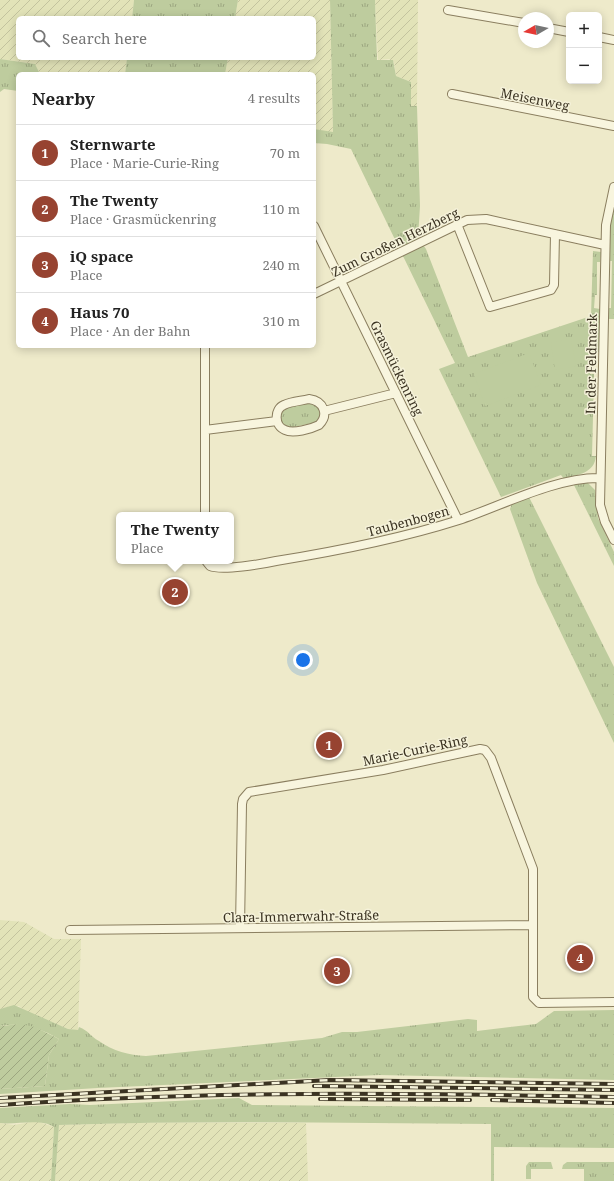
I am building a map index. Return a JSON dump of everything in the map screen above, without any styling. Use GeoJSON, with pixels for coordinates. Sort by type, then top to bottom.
{"type":"FeatureCollection","features":[{"type":"Feature","properties":{"kind":"street"},"geometry":{"type":"LineString","coordinates":[[448,10],[518,23]]}},
{"type":"Feature","properties":{"kind":"street"},"geometry":{"type":"LineString","coordinates":[[554,29],[566,31]]}},
{"type":"Feature","properties":{"kind":"street"},"geometry":{"type":"LineString","coordinates":[[602,38],[614,40]]}},
{"type":"Feature","properties":{"kind":"street","name":"Meisenweg"},"geometry":{"type":"LineString","coordinates":[[452,94],[614,126]]}},
{"type":"Feature","properties":{"kind":"street","name":"In der Feldmark"},"geometry":{"type":"LineString","coordinates":[[614,187],[606,225],[600,478],[600,505],[605,522],[614,540]]}},
{"type":"Feature","properties":{"kind":"street","name":"Zum Großen Herzberg"},"geometry":{"type":"LineString","coordinates":[[316,293],[466,220],[486,219],[606,245]]}},
{"type":"Feature","properties":{"kind":"street"},"geometry":{"type":"LineString","coordinates":[[457,224],[490,308],[551,290],[554,285],[555,234]]}},
{"type":"Feature","properties":{"kind":"street","name":"Grasmückenring"},"geometry":{"type":"LineString","coordinates":[[316,230],[458,520]]}},
{"type":"Feature","properties":{"kind":"street"},"geometry":{"type":"LineString","coordinates":[[205,348],[205,512]]}},
{"type":"Feature","properties":{"kind":"street"},"geometry":{"type":"LineString","coordinates":[[324,411],[396,393]]}},
{"type":"Feature","properties":{"kind":"street"},"geometry":{"type":"LineString","coordinates":[[314,400],[322,405],[324,411],[322,422],[315,427],[288,431],[281,428],[277,421],[278,411],[288,404],[314,400]]}},
{"type":"Feature","properties":{"kind":"street"},"geometry":{"type":"LineString","coordinates":[[205,430],[277,421]]}},
{"type":"Feature","properties":{"kind":"street","name":"Taubenbogen"},"geometry":{"type":"LineString","coordinates":[[208,564],[210,566],[218,568],[265,563],[332,552],[418,532],[458,520],[571,480],[600,478]]}},
{"type":"Feature","properties":{"kind":"street","name":"Marie-Curie-Ring"},"geometry":{"type":"LineString","coordinates":[[240,928],[242,804],[243,799],[249,792],[384,770],[480,749],[485,750],[491,758],[532,865],[533,997],[539,1003],[614,1002]]}},
{"type":"Feature","properties":{"kind":"street","name":"Clara-Immerwahr-Straße"},"geometry":{"type":"LineString","coordinates":[[70,930],[533,925]]}},
{"type":"Feature","properties":{"kind":"green space"},"geometry":{"type":"Polygon","coordinates":[[[0,0],[134,0],[132,16],[16,16],[16,60],[127,60],[125,72],[39,72],[35,64],[0,59],[0,0]]]}},
{"type":"Feature","properties":{"kind":"green space"},"geometry":{"type":"Polygon","coordinates":[[[134,0],[238,0],[235,16],[132,16],[134,0]]]}},
{"type":"Feature","properties":{"kind":"green space"},"geometry":{"type":"Polygon","coordinates":[[[238,0],[330,0],[333,133],[316,129],[316,72],[225,72],[228,60],[316,60],[316,16],[235,16],[238,0]]]}},
{"type":"Feature","properties":{"kind":"green space"},"geometry":{"type":"Polygon","coordinates":[[[330,0],[375,0],[377,60],[393,60],[396,76],[411,82],[411,106],[417,106],[420,206],[418,238],[426,249],[468,357],[591,316],[593,251],[601,252],[600,262],[597,262],[597,295],[595,295],[594,308],[600,309],[599,352],[590,352],[590,374],[594,374],[592,456],[596,456],[595,462],[589,470],[564,479],[561,475],[501,497],[439,369],[455,363],[351,149],[316,143],[316,129],[333,132],[330,0]]]}},
{"type":"Feature","properties":{"kind":"green space"},"geometry":{"type":"Polygon","coordinates":[[[375,0],[418,0],[417,106],[411,106],[411,82],[396,76],[394,62],[389,59],[378,60],[375,0]]]}},
{"type":"Feature","properties":{"kind":"green space"},"geometry":{"type":"Polygon","coordinates":[[[0,59],[35,64],[39,72],[16,72],[16,91],[4,89],[0,92],[0,59]]]}},
{"type":"Feature","properties":{"kind":"green space"},"geometry":{"type":"Polygon","coordinates":[[[127,60],[228,60],[225,72],[125,72],[127,60]]]}},
{"type":"Feature","properties":{"kind":"green space"},"geometry":{"type":"Polygon","coordinates":[[[614,204],[614,319],[608,319],[608,308],[611,308],[612,261],[608,261],[609,225],[614,204]]]}},
{"type":"Feature","properties":{"kind":"green space"},"geometry":{"type":"Polygon","coordinates":[[[571,339],[576,366],[555,370],[551,343],[571,339]]]}},
{"type":"Feature","properties":{"kind":"green space"},"geometry":{"type":"Polygon","coordinates":[[[529,353],[541,385],[485,406],[474,374],[529,353]]]}},
{"type":"Feature","properties":{"kind":"green space"},"geometry":{"type":"Polygon","coordinates":[[[308,402],[316,404],[319,409],[320,416],[317,422],[289,428],[282,423],[280,415],[284,408],[308,402]]]}},
{"type":"Feature","properties":{"kind":"green space"},"geometry":{"type":"Polygon","coordinates":[[[572,481],[586,481],[595,490],[598,518],[614,552],[614,566],[572,481]]]}},
{"type":"Feature","properties":{"kind":"green space"},"geometry":{"type":"Polygon","coordinates":[[[528,495],[614,667],[614,743],[537,583],[510,509],[513,501],[528,495]]]}},
{"type":"Feature","properties":{"kind":"green space"},"geometry":{"type":"Polygon","coordinates":[[[0,920],[24,922],[54,939],[81,939],[78,1031],[68,1029],[23,1010],[19,1006],[0,1009],[0,920]]]}},
{"type":"Feature","properties":{"kind":"green space"},"geometry":{"type":"Polygon","coordinates":[[[14,1005],[68,1029],[78,1030],[79,1027],[104,1044],[116,1050],[133,1055],[146,1056],[322,1038],[342,1032],[357,1032],[468,1019],[477,1020],[477,1031],[536,1024],[554,1011],[614,1010],[614,1080],[379,1075],[0,1094],[0,1089],[45,1086],[49,1055],[59,1039],[38,1029],[23,1025],[0,1026],[0,1009],[14,1005]]]}},
{"type":"Feature","properties":{"kind":"green space"},"geometry":{"type":"Polygon","coordinates":[[[21,1024],[35,1027],[59,1039],[49,1055],[45,1086],[0,1089],[0,1026],[21,1024]]]}},
{"type":"Feature","properties":{"kind":"green space"},"geometry":{"type":"Polygon","coordinates":[[[239,1098],[252,1105],[614,1108],[614,1148],[494,1147],[494,1181],[491,1181],[491,1124],[221,1122],[59,1125],[55,1181],[51,1181],[54,1127],[49,1124],[35,1122],[0,1123],[0,1108],[239,1098]]]}},
{"type":"Feature","properties":{"kind":"green space"},"geometry":{"type":"Polygon","coordinates":[[[36,1121],[54,1127],[51,1181],[0,1181],[0,1123],[14,1125],[36,1121]]]}},
{"type":"Feature","properties":{"kind":"green space"},"geometry":{"type":"Polygon","coordinates":[[[136,1123],[306,1123],[308,1181],[55,1181],[59,1125],[136,1123]]]}},
{"type":"Feature","properties":{"kind":"green space"},"geometry":{"type":"Polygon","coordinates":[[[529,1162],[551,1162],[553,1169],[531,1169],[531,1179],[526,1179],[526,1166],[529,1162]]]}},
{"type":"Feature","properties":{"kind":"green space"},"geometry":{"type":"Polygon","coordinates":[[[567,1162],[614,1162],[614,1181],[584,1181],[584,1169],[562,1169],[563,1165],[567,1162]]]}},
{"type":"Feature","properties":{"kind":"railway"},"geometry":{"type":"LineString","coordinates":[[0,1098],[330,1080],[614,1084]]}},
{"type":"Feature","properties":{"kind":"railway"},"geometry":{"type":"LineString","coordinates":[[314,1086],[614,1090]]}},
{"type":"Feature","properties":{"kind":"railway"},"geometry":{"type":"LineString","coordinates":[[0,1105],[77,1100],[230,1095],[460,1094],[614,1097]]}},
{"type":"Feature","properties":{"kind":"railway"},"geometry":{"type":"LineString","coordinates":[[320,1099],[470,1100]]}},
{"type":"Feature","properties":{"kind":"railway"},"geometry":{"type":"LineString","coordinates":[[492,1100],[614,1103]]}},
{"type":"Feature","properties":{"kind":"place","name":"The Twenty"},"geometry":{"type":"Point","coordinates":[175,592]}},
{"type":"Feature","properties":{"kind":"place","name":"Sternwarte"},"geometry":{"type":"Point","coordinates":[329,745]}},
{"type":"Feature","properties":{"kind":"place","name":"Haus 70"},"geometry":{"type":"Point","coordinates":[580,958]}},
{"type":"Feature","properties":{"kind":"place","name":"iQ space"},"geometry":{"type":"Point","coordinates":[337,971]}}]}
